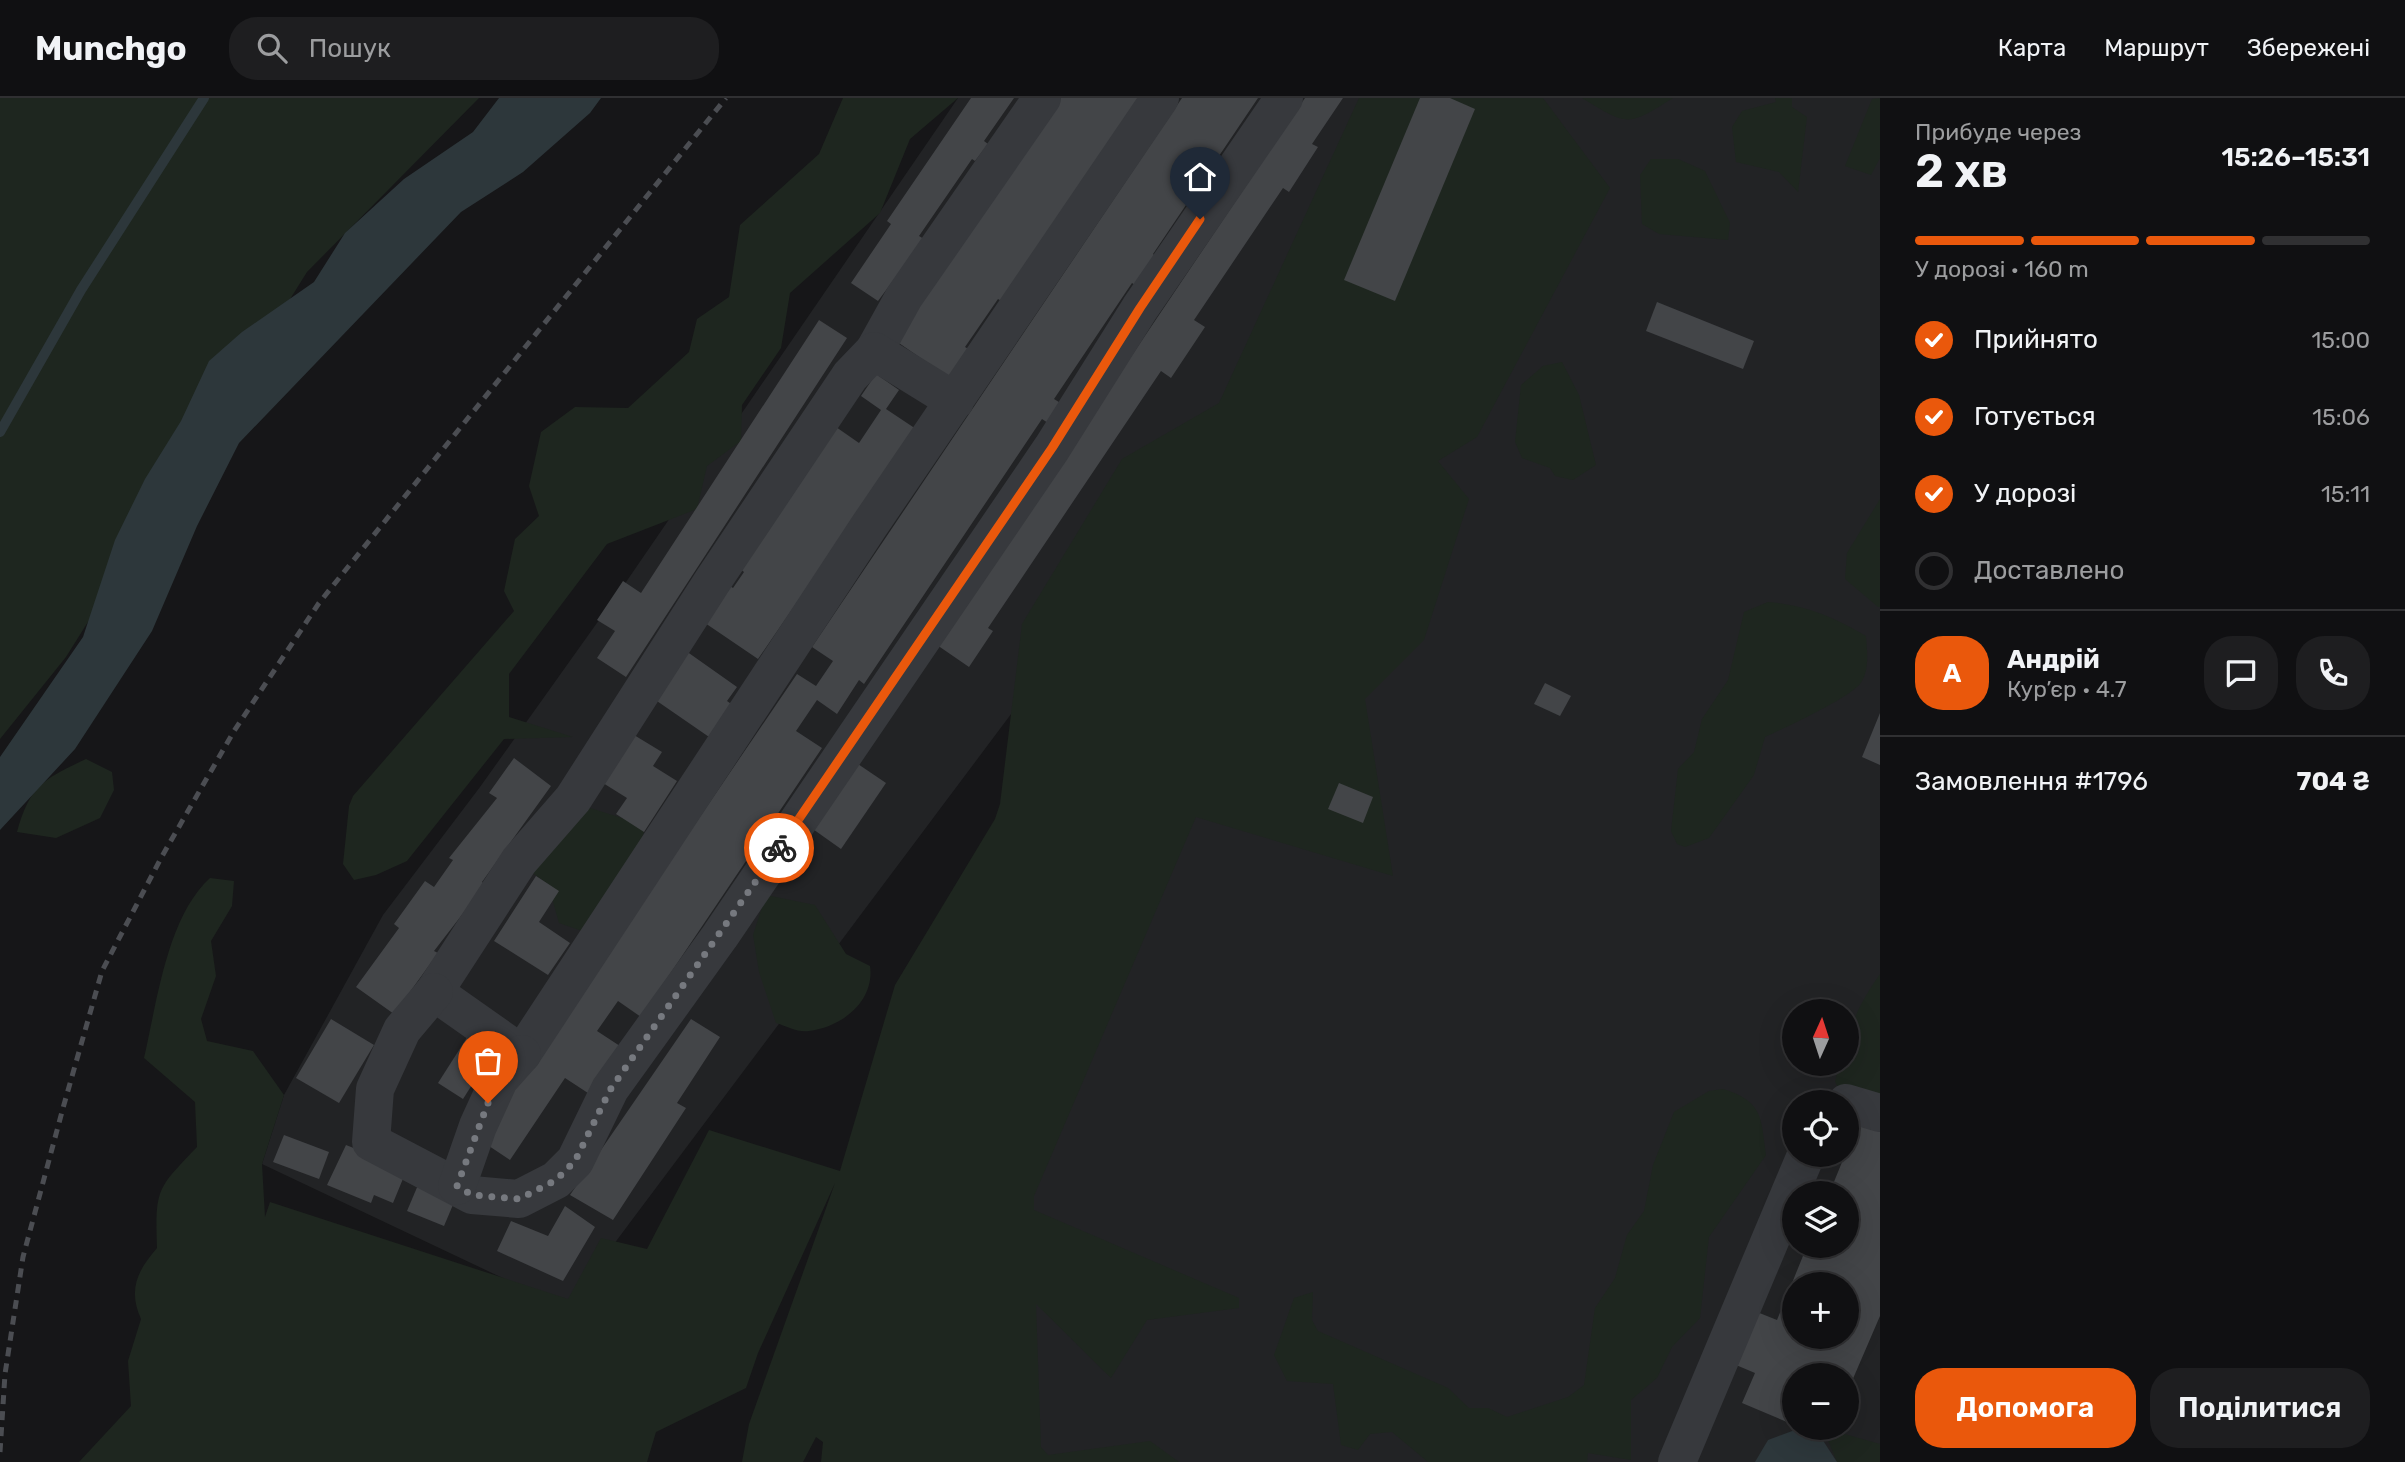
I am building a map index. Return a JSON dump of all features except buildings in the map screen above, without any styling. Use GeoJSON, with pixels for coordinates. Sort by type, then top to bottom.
{"type":"FeatureCollection","features":[{"type":"Feature","properties":{"kind":"lane"},"geometry":{"type":"LineString","coordinates":[[1042,98],[904,296],[874,351],[850,376],[719,570],[573,799],[519,861],[434,992],[402,1030],[375,1089],[372,1142],[472,1195],[519,1199],[556,1180],[575,1161],[610,1090],[720,936],[1052,448],[1140,308],[1284,98]]}},
{"type":"Feature","properties":{"kind":"lane"},"geometry":{"type":"LineString","coordinates":[[457,1186],[478,1126],[499,1080],[522,1055],[748,707],[1160,98]]}},
{"type":"Feature","properties":{"kind":"lane"},"geometry":{"type":"LineString","coordinates":[[874,351],[955,401]]}},
{"type":"Feature","properties":{"kind":"lane"},"geometry":{"type":"LineString","coordinates":[[434,992],[522,1055]]}},
{"type":"Feature","properties":{"kind":"lane"},"geometry":{"type":"LineString","coordinates":[[1859,1106],[1880,1113]]}},
{"type":"Feature","properties":{"kind":"lane"},"geometry":{"type":"LineString","coordinates":[[1677,1462],[1801,1167]]}},
{"type":"Feature","properties":{"kind":"shaded area"},"geometry":{"type":"Polygon","coordinates":[[[0,98],[479,98],[307,272],[66,657],[0,739],[0,98]]]}},
{"type":"Feature","properties":{"kind":"shaded area"},"geometry":{"type":"Polygon","coordinates":[[[499,98],[601,98],[590,113],[523,172],[461,212],[239,443],[197,526],[152,631],[75,749],[0,830],[0,757],[83,637],[115,540],[145,479],[181,421],[209,361],[242,332],[314,282],[345,233],[404,179],[473,132],[499,98]]]}},
{"type":"Feature","properties":{"kind":"shaded area"},"geometry":{"type":"Polygon","coordinates":[[[843,98],[958,98],[910,139],[880,213],[790,293],[781,348],[742,405],[741,441],[707,466],[697,509],[607,544],[509,674],[509,717],[573,737],[504,739],[407,861],[376,875],[354,880],[343,864],[349,806],[353,796],[514,611],[504,591],[515,539],[539,516],[529,486],[541,432],[575,407],[628,408],[689,352],[697,319],[729,297],[740,225],[819,154],[843,98]]]}},
{"type":"Feature","properties":{"kind":"shaded area"},"geometry":{"type":"Polygon","coordinates":[[[958,98],[1880,98],[1880,1462],[824,1462],[1451,127],[566,1308],[262,1164],[284,1095],[383,915],[480,787],[624,585],[958,98]]]}},
{"type":"Feature","properties":{"kind":"shaded area"},"geometry":{"type":"Polygon","coordinates":[[[1359,98],[1543,98],[1610,188],[1477,437],[1438,461],[1469,499],[1424,640],[1365,699],[1393,876],[1196,817],[1034,1196],[1034,1210],[1239,1298],[1239,1308],[1147,1320],[1111,1378],[1036,1304],[1041,1447],[1048,1455],[1150,1441],[1179,1462],[821,1462],[823,1442],[816,1437],[803,1462],[742,1462],[749,1424],[835,1183],[758,1353],[746,1388],[656,1432],[647,1462],[79,1462],[131,1406],[128,1361],[141,1319],[135,1299],[137,1281],[144,1265],[157,1248],[157,1213],[161,1191],[197,1147],[195,1102],[144,1058],[159,987],[174,937],[195,895],[210,878],[234,881],[232,906],[211,941],[216,976],[201,1019],[207,1041],[253,1051],[284,1095],[262,1164],[265,1217],[270,1202],[568,1299],[601,1238],[647,1249],[709,1130],[840,1171],[895,985],[995,819],[1000,804],[1022,624],[1122,459],[1219,403],[1359,98]]]}},
{"type":"Feature","properties":{"kind":"shaded area"},"geometry":{"type":"Polygon","coordinates":[[[1582,98],[1673,98],[1646,114],[1628,119],[1609,114],[1582,98]]]}},
{"type":"Feature","properties":{"kind":"shaded area"},"geometry":{"type":"Polygon","coordinates":[[[1775,98],[1792,98],[1792,107],[1807,117],[1798,192],[1779,172],[1736,162],[1732,127],[1742,111],[1776,102],[1775,98]]]}},
{"type":"Feature","properties":{"kind":"shaded area"},"geometry":{"type":"Polygon","coordinates":[[[1880,98],[1880,158],[1871,175],[1845,166],[1872,99],[1880,98]]]}},
{"type":"Feature","properties":{"kind":"shaded area"},"geometry":{"type":"Polygon","coordinates":[[[1651,159],[1678,159],[1705,171],[1730,223],[1728,240],[1659,234],[1642,224],[1640,175],[1651,159]]]}},
{"type":"Feature","properties":{"kind":"shaded area"},"geometry":{"type":"Polygon","coordinates":[[[1562,362],[1579,395],[1596,465],[1573,480],[1555,476],[1550,468],[1522,458],[1515,442],[1521,385],[1543,366],[1562,362]]]}},
{"type":"Feature","properties":{"kind":"shaded area"},"geometry":{"type":"Polygon","coordinates":[[[1880,499],[1878,607],[1845,579],[1847,553],[1880,499]]]}},
{"type":"Feature","properties":{"kind":"shaded area"},"geometry":{"type":"Polygon","coordinates":[[[1768,602],[1819,613],[1866,636],[1867,661],[1863,679],[1853,690],[1815,713],[1765,737],[1754,775],[1709,838],[1685,847],[1677,844],[1671,831],[1678,769],[1694,752],[1702,719],[1728,680],[1744,612],[1768,602]]]}},
{"type":"Feature","properties":{"kind":"shaded area"},"geometry":{"type":"Polygon","coordinates":[[[86,759],[112,772],[114,790],[100,818],[56,838],[17,832],[27,804],[41,785],[59,772],[86,759]]]}},
{"type":"Feature","properties":{"kind":"shaded area"},"geometry":{"type":"Polygon","coordinates":[[[587,807],[644,825],[644,832],[625,891],[585,932],[559,923],[548,884],[524,867],[587,807]]]}},
{"type":"Feature","properties":{"kind":"shaded area"},"geometry":{"type":"Polygon","coordinates":[[[766,895],[815,905],[846,954],[870,966],[870,979],[862,1001],[844,1018],[821,1028],[805,1031],[776,1023],[759,972],[753,935],[766,895]]]}},
{"type":"Feature","properties":{"kind":"shaded area"},"geometry":{"type":"Polygon","coordinates":[[[1880,974],[1880,1115],[1859,1103],[1859,1090],[1839,1090],[1835,1081],[1836,1076],[1859,1076],[1859,1010],[1880,974]]]}},
{"type":"Feature","properties":{"kind":"shaded area"},"geometry":{"type":"Polygon","coordinates":[[[1723,1089],[1753,1105],[1761,1121],[1766,1155],[1709,1237],[1700,1318],[1672,1347],[1657,1378],[1631,1400],[1631,1460],[1588,1453],[1587,1462],[1428,1462],[1392,1432],[1370,1434],[1358,1450],[1341,1445],[1333,1384],[1287,1381],[1274,1355],[1294,1298],[1313,1292],[1312,1320],[1318,1331],[1448,1388],[1469,1408],[1488,1408],[1507,1417],[1568,1397],[1584,1385],[1595,1308],[1615,1278],[1627,1235],[1644,1211],[1653,1165],[1674,1112],[1709,1091],[1723,1089]]]}},
{"type":"Feature","properties":{"kind":"shaded area"},"geometry":{"type":"Polygon","coordinates":[[[1782,1435],[1782,1440],[1823,1440],[1837,1462],[1755,1462],[1768,1440],[1782,1435]]]}},
{"type":"Feature","properties":{"kind":"shaded area"},"geometry":{"type":"Polygon","coordinates":[[[1859,1438],[1880,1444],[1880,1462],[1837,1462],[1828,1440],[1859,1438]]]}},
{"type":"Feature","properties":{"kind":"waterway"},"geometry":{"type":"LineString","coordinates":[[0,432],[81,290],[204,98]]}},
{"type":"Feature","properties":{"kind":"railway"},"geometry":{"type":"LineString","coordinates":[[0,1452],[5,1374],[23,1257],[63,1108],[102,971],[161,858],[234,731],[319,603],[726,98]]}},
{"type":"Feature","properties":{"kind":"way so far"},"geometry":{"type":"LineString","coordinates":[[488,1103],[457,1186],[472,1195],[519,1199],[556,1180],[575,1161],[610,1090],[779,848]]}},
{"type":"Feature","properties":{"kind":"route"},"geometry":{"type":"LineString","coordinates":[[779,848],[1052,448],[1200,219]]}}]}
